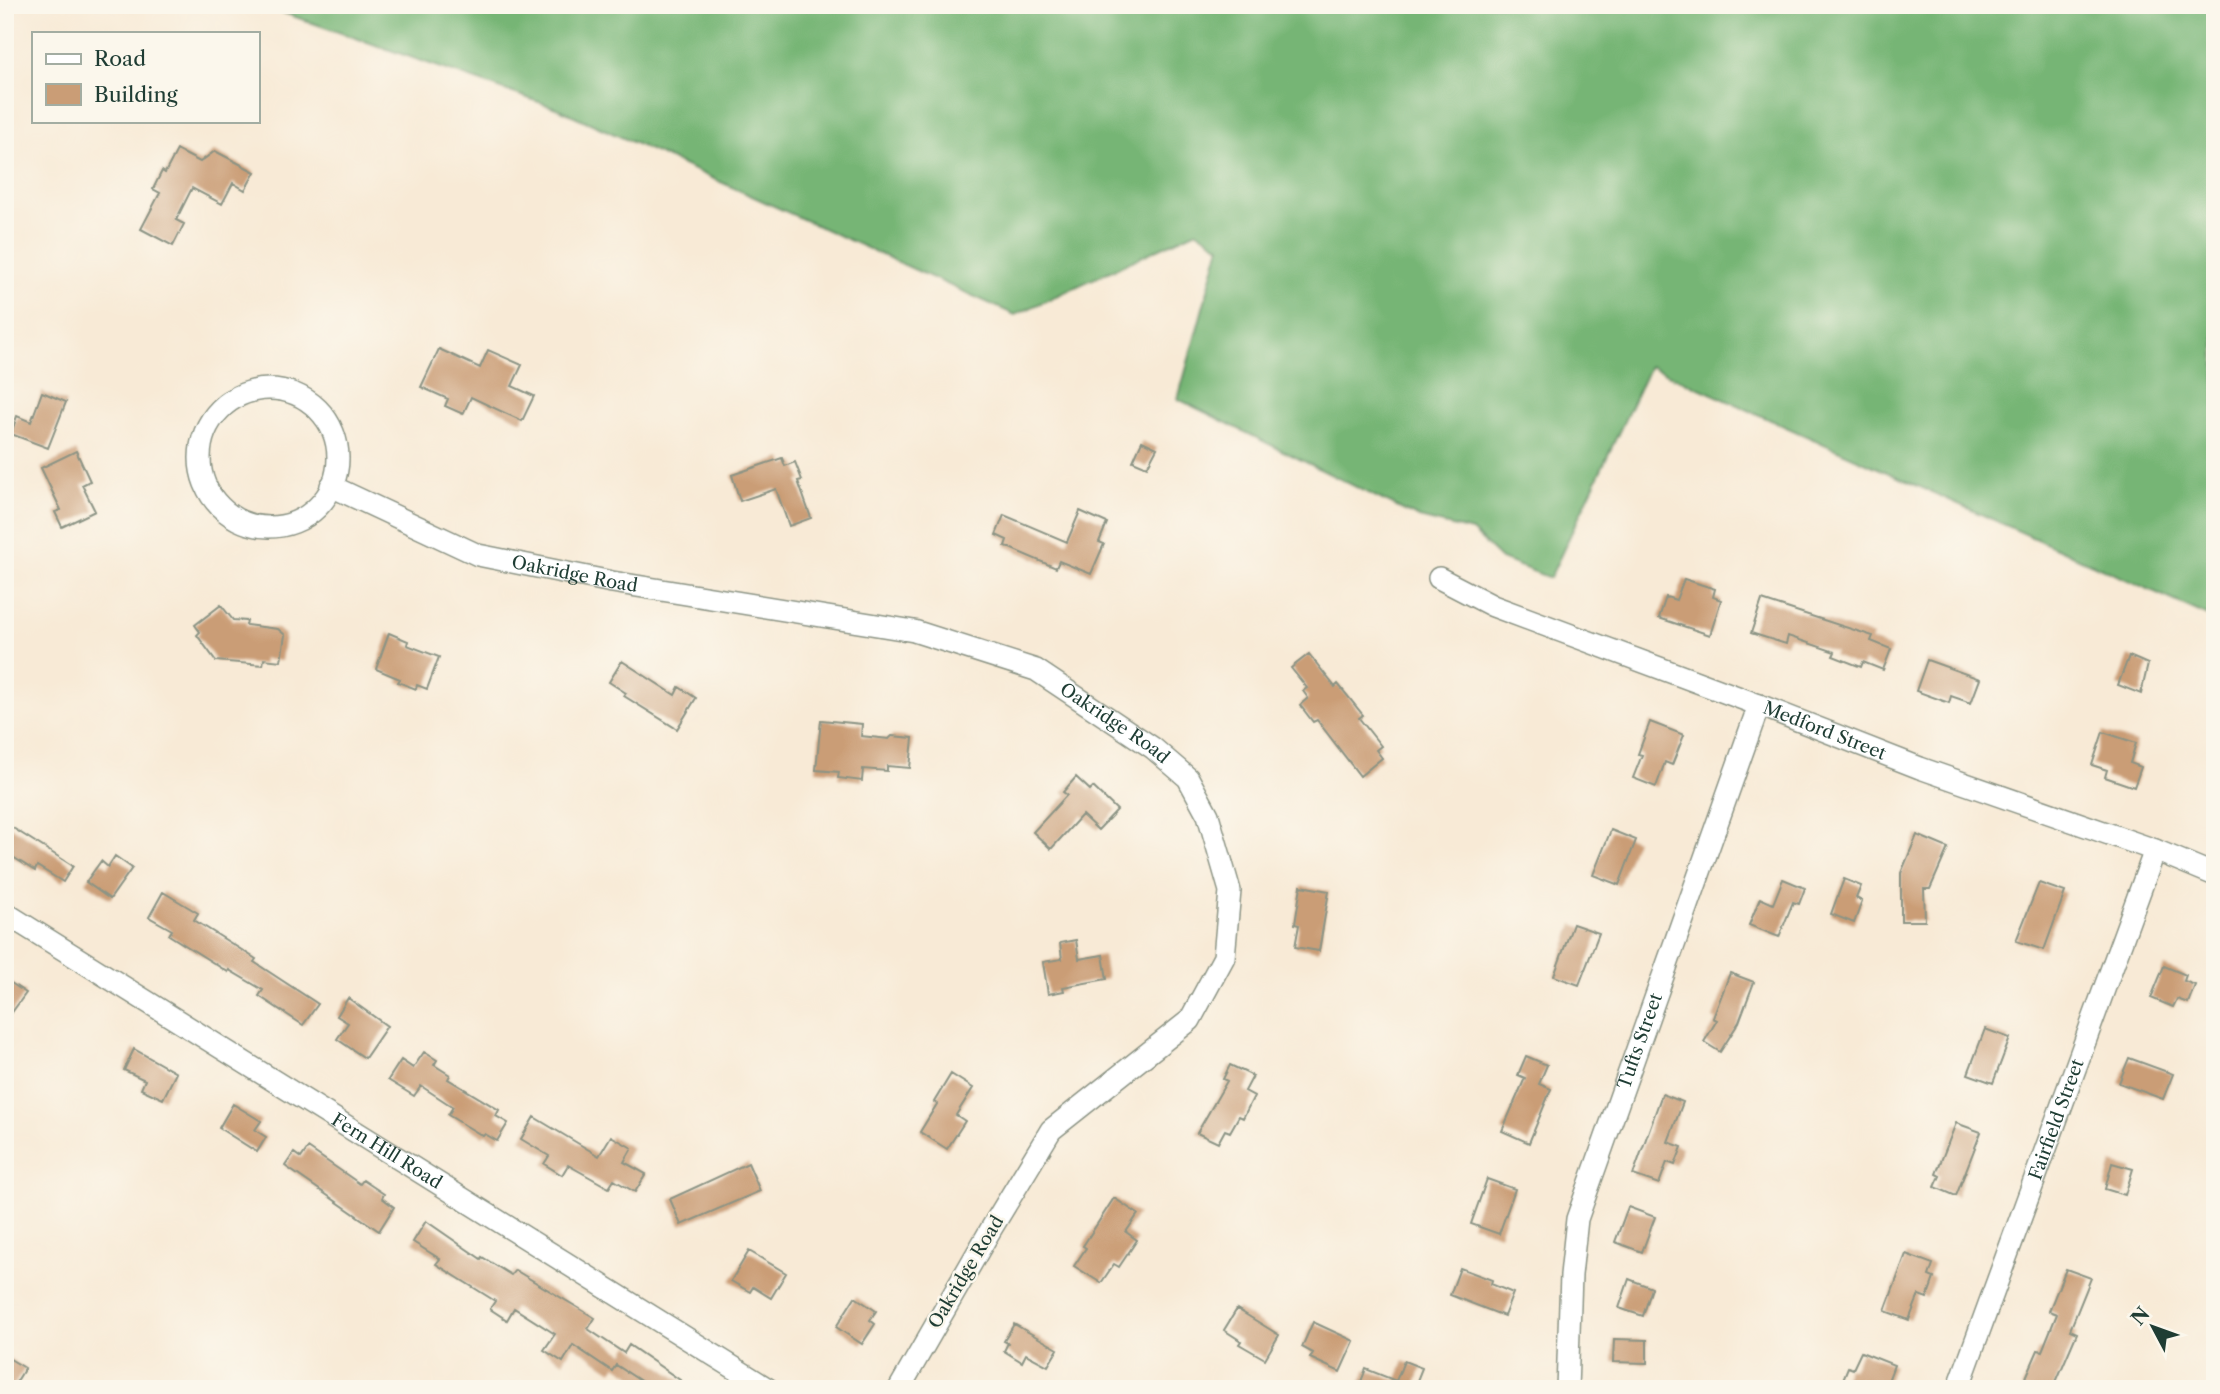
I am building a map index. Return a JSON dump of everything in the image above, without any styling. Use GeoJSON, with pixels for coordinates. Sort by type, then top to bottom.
{"type":"FeatureCollection","features":[{"type":"Feature","properties":{"kind":"street"},"geometry":{"type":"LineString","coordinates":[[271,389],[294,393],[320,411],[333,432],[337,463],[331,486],[318,506],[306,516],[292,522],[261,526],[238,519],[225,511],[214,499],[203,478],[200,455],[206,428],[222,407],[247,392],[271,389]]}},
{"type":"Feature","properties":{"kind":"street","name":"Oakridge Road"},"geometry":{"type":"LineString","coordinates":[[331,486],[478,555],[612,582],[914,631],[1036,670],[1153,748],[1188,779],[1208,815],[1230,891],[1224,957],[1190,1020],[1051,1130],[898,1389]]}},
{"type":"Feature","properties":{"kind":"street","name":"Medford Street"},"geometry":{"type":"LineString","coordinates":[[1439,578],[1493,606],[1920,768],[2155,850],[2215,875]]}},
{"type":"Feature","properties":{"kind":"street","name":"Tufts Street"},"geometry":{"type":"LineString","coordinates":[[1567,1389],[1577,1219],[1759,705]]}},
{"type":"Feature","properties":{"kind":"street","name":"Fairfield Street"},"geometry":{"type":"LineString","coordinates":[[1958,1389],[2155,850]]}},
{"type":"Feature","properties":{"kind":"street","name":"Fern Hill Road"},"geometry":{"type":"LineString","coordinates":[[5,913],[768,1389]]}},
{"type":"Feature","properties":{"kind":"green space"},"geometry":{"type":"Polygon","coordinates":[[[261,5],[2215,5],[2215,619],[1650,366],[1550,578],[1501,559],[1472,531],[1419,518],[1178,399],[1220,246],[1197,231],[1015,315],[559,109],[261,5]]]}},
{"type":"Feature","properties":{"kind":"building"},"geometry":{"type":"Polygon","coordinates":[[[177,150],[200,162],[215,151],[255,172],[245,190],[233,183],[222,204],[192,188],[176,220],[184,224],[173,246],[141,229],[160,193],[153,189],[177,150]]]}},
{"type":"Feature","properties":{"kind":"building"},"geometry":{"type":"Polygon","coordinates":[[[439,349],[480,368],[488,350],[522,365],[512,386],[534,396],[522,421],[471,397],[463,414],[445,406],[448,399],[421,387],[439,349]]]}},
{"type":"Feature","properties":{"kind":"building"},"geometry":{"type":"Polygon","coordinates":[[[42,392],[66,402],[48,448],[11,434],[17,416],[31,422],[42,392]]]}},
{"type":"Feature","properties":{"kind":"building"},"geometry":{"type":"Polygon","coordinates":[[[1142,441],[1157,448],[1147,467],[1133,461],[1142,441]]]}},
{"type":"Feature","properties":{"kind":"building"},"geometry":{"type":"Polygon","coordinates":[[[76,451],[90,481],[82,485],[95,511],[62,527],[55,512],[61,510],[41,468],[76,451]]]}},
{"type":"Feature","properties":{"kind":"building"},"geometry":{"type":"Polygon","coordinates":[[[782,458],[785,466],[795,462],[802,480],[798,481],[811,518],[789,526],[776,489],[740,501],[732,475],[782,458]]]}},
{"type":"Feature","properties":{"kind":"building"},"geometry":{"type":"Polygon","coordinates":[[[1080,511],[1107,523],[1099,542],[1104,544],[1091,574],[1059,561],[1056,568],[1005,546],[1007,540],[996,535],[1004,515],[1067,542],[1080,511]]]}},
{"type":"Feature","properties":{"kind":"building"},"geometry":{"type":"Polygon","coordinates":[[[1684,579],[1715,589],[1713,597],[1721,600],[1710,635],[1659,618],[1666,597],[1676,600],[1684,579]]]}},
{"type":"Feature","properties":{"kind":"building"},"geometry":{"type":"Polygon","coordinates":[[[1762,600],[1873,636],[1871,641],[1891,649],[1883,670],[1863,662],[1861,667],[1833,656],[1835,652],[1788,636],[1786,644],[1751,633],[1762,600]]]}},
{"type":"Feature","properties":{"kind":"building"},"geometry":{"type":"Polygon","coordinates":[[[221,605],[233,620],[247,621],[246,625],[278,629],[285,635],[281,661],[264,659],[263,665],[216,661],[197,635],[200,632],[195,625],[221,605]]]}},
{"type":"Feature","properties":{"kind":"building"},"geometry":{"type":"Polygon","coordinates":[[[389,633],[408,641],[407,645],[439,657],[427,689],[417,685],[416,689],[398,682],[400,679],[376,669],[389,633]]]}},
{"type":"Feature","properties":{"kind":"building"},"geometry":{"type":"Polygon","coordinates":[[[1309,654],[1335,687],[1338,684],[1363,715],[1359,718],[1381,746],[1376,750],[1382,758],[1360,776],[1317,720],[1313,722],[1300,705],[1308,698],[1303,691],[1307,688],[1291,668],[1309,654]]]}},
{"type":"Feature","properties":{"kind":"building"},"geometry":{"type":"Polygon","coordinates":[[[2129,656],[2148,664],[2141,694],[2118,685],[2129,656]]]}},
{"type":"Feature","properties":{"kind":"building"},"geometry":{"type":"Polygon","coordinates":[[[1927,660],[1980,679],[1971,703],[1951,696],[1949,703],[1916,691],[1927,660]]]}},
{"type":"Feature","properties":{"kind":"building"},"geometry":{"type":"Polygon","coordinates":[[[622,661],[675,695],[679,687],[696,698],[677,729],[624,696],[626,693],[609,682],[622,661]]]}},
{"type":"Feature","properties":{"kind":"building"},"geometry":{"type":"Polygon","coordinates":[[[821,720],[862,724],[861,736],[913,738],[910,768],[887,766],[887,771],[863,769],[862,781],[838,778],[839,772],[816,770],[821,720]]]}},
{"type":"Feature","properties":{"kind":"building"},"geometry":{"type":"Polygon","coordinates":[[[1650,722],[1684,735],[1672,765],[1665,762],[1656,787],[1633,778],[1642,755],[1638,754],[1650,722]]]}},
{"type":"Feature","properties":{"kind":"building"},"geometry":{"type":"Polygon","coordinates":[[[2103,732],[2136,743],[2130,763],[2141,767],[2134,787],[2105,777],[2107,770],[2092,765],[2103,732]]]}},
{"type":"Feature","properties":{"kind":"building"},"geometry":{"type":"Polygon","coordinates":[[[1076,777],[1090,790],[1093,787],[1117,810],[1098,830],[1082,815],[1051,849],[1033,832],[1067,795],[1063,792],[1076,777]]]}},
{"type":"Feature","properties":{"kind":"building"},"geometry":{"type":"Polygon","coordinates":[[[5,823],[73,866],[63,882],[37,866],[35,871],[5,852],[5,823]]]}},
{"type":"Feature","properties":{"kind":"building"},"geometry":{"type":"Polygon","coordinates":[[[1611,830],[1636,840],[1619,885],[1593,875],[1611,830]]]}},
{"type":"Feature","properties":{"kind":"building"},"geometry":{"type":"Polygon","coordinates":[[[1917,835],[1948,848],[1930,889],[1924,889],[1925,921],[1901,921],[1901,873],[1917,835]]]}},
{"type":"Feature","properties":{"kind":"building"},"geometry":{"type":"Polygon","coordinates":[[[115,856],[132,868],[110,899],[86,882],[101,861],[108,867],[115,856]]]}},
{"type":"Feature","properties":{"kind":"building"},"geometry":{"type":"Polygon","coordinates":[[[1783,879],[1805,888],[1799,904],[1793,902],[1779,937],[1749,925],[1760,898],[1773,904],[1783,879]]]}},
{"type":"Feature","properties":{"kind":"building"},"geometry":{"type":"Polygon","coordinates":[[[1844,879],[1861,886],[1856,898],[1862,901],[1854,923],[1831,914],[1844,879]]]}},
{"type":"Feature","properties":{"kind":"building"},"geometry":{"type":"Polygon","coordinates":[[[2039,883],[2065,892],[2044,950],[2016,941],[2039,883]]]}},
{"type":"Feature","properties":{"kind":"building"},"geometry":{"type":"Polygon","coordinates":[[[1301,886],[1329,891],[1319,951],[1295,947],[1299,925],[1295,924],[1301,886]]]}},
{"type":"Feature","properties":{"kind":"building"},"geometry":{"type":"Polygon","coordinates":[[[163,892],[198,913],[194,920],[256,959],[254,962],[318,1004],[303,1025],[259,996],[263,990],[229,970],[228,972],[169,935],[172,930],[149,917],[163,892]]]}},
{"type":"Feature","properties":{"kind":"building"},"geometry":{"type":"Polygon","coordinates":[[[1573,924],[1599,933],[1579,985],[1554,976],[1573,924]]]}},
{"type":"Feature","properties":{"kind":"building"},"geometry":{"type":"Polygon","coordinates":[[[1076,940],[1079,959],[1103,955],[1107,979],[1063,987],[1064,991],[1048,994],[1043,962],[1062,959],[1060,943],[1076,940]]]}},
{"type":"Feature","properties":{"kind":"building"},"geometry":{"type":"Polygon","coordinates":[[[2164,966],[2186,975],[2184,981],[2195,985],[2188,1003],[2177,999],[2173,1007],[2151,998],[2164,966]]]}},
{"type":"Feature","properties":{"kind":"building"},"geometry":{"type":"Polygon","coordinates":[[[1730,973],[1754,982],[1739,1022],[1720,1052],[1704,1042],[1717,1020],[1713,1018],[1730,973]]]}},
{"type":"Feature","properties":{"kind":"building"},"geometry":{"type":"Polygon","coordinates":[[[5,979],[26,993],[5,1022],[5,979]]]}},
{"type":"Feature","properties":{"kind":"building"},"geometry":{"type":"Polygon","coordinates":[[[348,998],[387,1026],[365,1058],[337,1039],[348,1023],[337,1016],[348,998]]]}},
{"type":"Feature","properties":{"kind":"building"},"geometry":{"type":"Polygon","coordinates":[[[1985,1029],[2010,1038],[1993,1083],[1968,1074],[1985,1029]]]}},
{"type":"Feature","properties":{"kind":"building"},"geometry":{"type":"Polygon","coordinates":[[[134,1049],[176,1073],[163,1099],[141,1089],[145,1080],[124,1070],[134,1049]]]}},
{"type":"Feature","properties":{"kind":"building"},"geometry":{"type":"Polygon","coordinates":[[[424,1052],[437,1060],[434,1065],[450,1075],[448,1079],[499,1110],[496,1116],[508,1123],[497,1141],[485,1134],[483,1136],[448,1115],[453,1107],[421,1086],[414,1096],[388,1080],[401,1060],[413,1068],[424,1052]]]}},
{"type":"Feature","properties":{"kind":"building"},"geometry":{"type":"Polygon","coordinates":[[[1526,1056],[1547,1065],[1539,1084],[1551,1089],[1529,1143],[1502,1131],[1525,1078],[1518,1075],[1526,1056]]]}},
{"type":"Feature","properties":{"kind":"building"},"geometry":{"type":"Polygon","coordinates":[[[2129,1058],[2173,1074],[2163,1099],[2119,1083],[2129,1058]]]}},
{"type":"Feature","properties":{"kind":"building"},"geometry":{"type":"Polygon","coordinates":[[[1230,1065],[1253,1076],[1245,1091],[1254,1096],[1243,1118],[1239,1116],[1230,1132],[1225,1130],[1218,1143],[1197,1133],[1227,1081],[1223,1079],[1230,1065]]]}},
{"type":"Feature","properties":{"kind":"building"},"geometry":{"type":"Polygon","coordinates":[[[951,1074],[973,1088],[956,1115],[965,1121],[947,1149],[920,1132],[951,1074]]]}},
{"type":"Feature","properties":{"kind":"building"},"geometry":{"type":"Polygon","coordinates":[[[1662,1094],[1683,1102],[1668,1142],[1682,1147],[1675,1165],[1667,1162],[1659,1184],[1633,1175],[1662,1094]]]}},
{"type":"Feature","properties":{"kind":"building"},"geometry":{"type":"Polygon","coordinates":[[[233,1104],[261,1121],[255,1130],[266,1137],[257,1152],[219,1128],[233,1104]]]}},
{"type":"Feature","properties":{"kind":"building"},"geometry":{"type":"Polygon","coordinates":[[[534,1117],[599,1156],[611,1136],[632,1148],[624,1162],[646,1174],[635,1192],[614,1180],[609,1188],[568,1165],[562,1175],[544,1164],[549,1156],[521,1139],[534,1117]]]}},
{"type":"Feature","properties":{"kind":"building"},"geometry":{"type":"Polygon","coordinates":[[[1956,1123],[1981,1132],[1956,1196],[1935,1187],[1940,1176],[1936,1174],[1956,1123]]]}},
{"type":"Feature","properties":{"kind":"building"},"geometry":{"type":"Polygon","coordinates":[[[308,1148],[360,1184],[363,1180],[384,1194],[382,1198],[394,1207],[379,1231],[285,1166],[294,1153],[301,1158],[308,1148]]]}},
{"type":"Feature","properties":{"kind":"building"},"geometry":{"type":"Polygon","coordinates":[[[748,1163],[760,1191],[681,1225],[670,1199],[748,1163]]]}},
{"type":"Feature","properties":{"kind":"building"},"geometry":{"type":"Polygon","coordinates":[[[2112,1163],[2133,1169],[2125,1195],[2105,1189],[2112,1163]]]}},
{"type":"Feature","properties":{"kind":"building"},"geometry":{"type":"Polygon","coordinates":[[[1487,1179],[1515,1189],[1499,1234],[1471,1224],[1487,1179]]]}},
{"type":"Feature","properties":{"kind":"building"},"geometry":{"type":"Polygon","coordinates":[[[1114,1198],[1138,1214],[1126,1232],[1137,1240],[1119,1267],[1114,1264],[1101,1283],[1074,1266],[1086,1248],[1083,1246],[1114,1198]]]}},
{"type":"Feature","properties":{"kind":"building"},"geometry":{"type":"Polygon","coordinates":[[[1628,1207],[1655,1217],[1642,1252],[1615,1242],[1628,1207]]]}},
{"type":"Feature","properties":{"kind":"building"},"geometry":{"type":"Polygon","coordinates":[[[426,1221],[481,1259],[482,1257],[511,1275],[515,1270],[595,1318],[588,1329],[624,1353],[629,1345],[693,1389],[653,1389],[616,1365],[612,1371],[573,1345],[563,1362],[544,1350],[555,1334],[514,1308],[507,1320],[490,1309],[495,1301],[436,1264],[440,1259],[413,1242],[426,1221]]]}},
{"type":"Feature","properties":{"kind":"building"},"geometry":{"type":"Polygon","coordinates":[[[749,1251],[786,1273],[771,1298],[753,1287],[750,1292],[731,1281],[749,1251]]]}},
{"type":"Feature","properties":{"kind":"building"},"geometry":{"type":"Polygon","coordinates":[[[1906,1254],[1933,1264],[1929,1276],[1934,1278],[1927,1298],[1919,1295],[1909,1320],[1885,1311],[1906,1254]]]}},
{"type":"Feature","properties":{"kind":"building"},"geometry":{"type":"Polygon","coordinates":[[[1460,1268],[1492,1280],[1491,1284],[1513,1293],[1504,1316],[1450,1295],[1460,1268]]]}},
{"type":"Feature","properties":{"kind":"building"},"geometry":{"type":"Polygon","coordinates":[[[2066,1269],[2091,1278],[2070,1330],[2077,1333],[2053,1389],[2021,1389],[2038,1350],[2042,1351],[2057,1314],[2049,1311],[2066,1269]]]}},
{"type":"Feature","properties":{"kind":"building"},"geometry":{"type":"Polygon","coordinates":[[[1629,1279],[1652,1288],[1643,1316],[1619,1308],[1629,1279]]]}},
{"type":"Feature","properties":{"kind":"building"},"geometry":{"type":"Polygon","coordinates":[[[855,1297],[876,1311],[870,1320],[875,1324],[862,1344],[836,1327],[855,1297]]]}},
{"type":"Feature","properties":{"kind":"building"},"geometry":{"type":"Polygon","coordinates":[[[1237,1309],[1279,1335],[1265,1359],[1239,1344],[1241,1341],[1224,1330],[1237,1309]]]}},
{"type":"Feature","properties":{"kind":"building"},"geometry":{"type":"Polygon","coordinates":[[[1313,1322],[1354,1341],[1340,1372],[1310,1358],[1313,1353],[1302,1347],[1313,1322]]]}},
{"type":"Feature","properties":{"kind":"building"},"geometry":{"type":"Polygon","coordinates":[[[1014,1324],[1058,1349],[1048,1366],[1026,1354],[1022,1362],[1004,1351],[1008,1343],[1004,1341],[1014,1324]]]}},
{"type":"Feature","properties":{"kind":"building"},"geometry":{"type":"Polygon","coordinates":[[[1614,1339],[1647,1340],[1647,1363],[1613,1362],[1614,1339]]]}},
{"type":"Feature","properties":{"kind":"building"},"geometry":{"type":"Polygon","coordinates":[[[1861,1352],[1894,1365],[1885,1389],[1839,1389],[1848,1367],[1853,1369],[1861,1352]]]}},
{"type":"Feature","properties":{"kind":"building"},"geometry":{"type":"Polygon","coordinates":[[[5,1356],[25,1368],[12,1389],[5,1389],[5,1356]]]}},
{"type":"Feature","properties":{"kind":"building"},"geometry":{"type":"Polygon","coordinates":[[[1404,1361],[1422,1368],[1414,1388],[1358,1389],[1366,1369],[1396,1381],[1404,1361]]]}}]}
